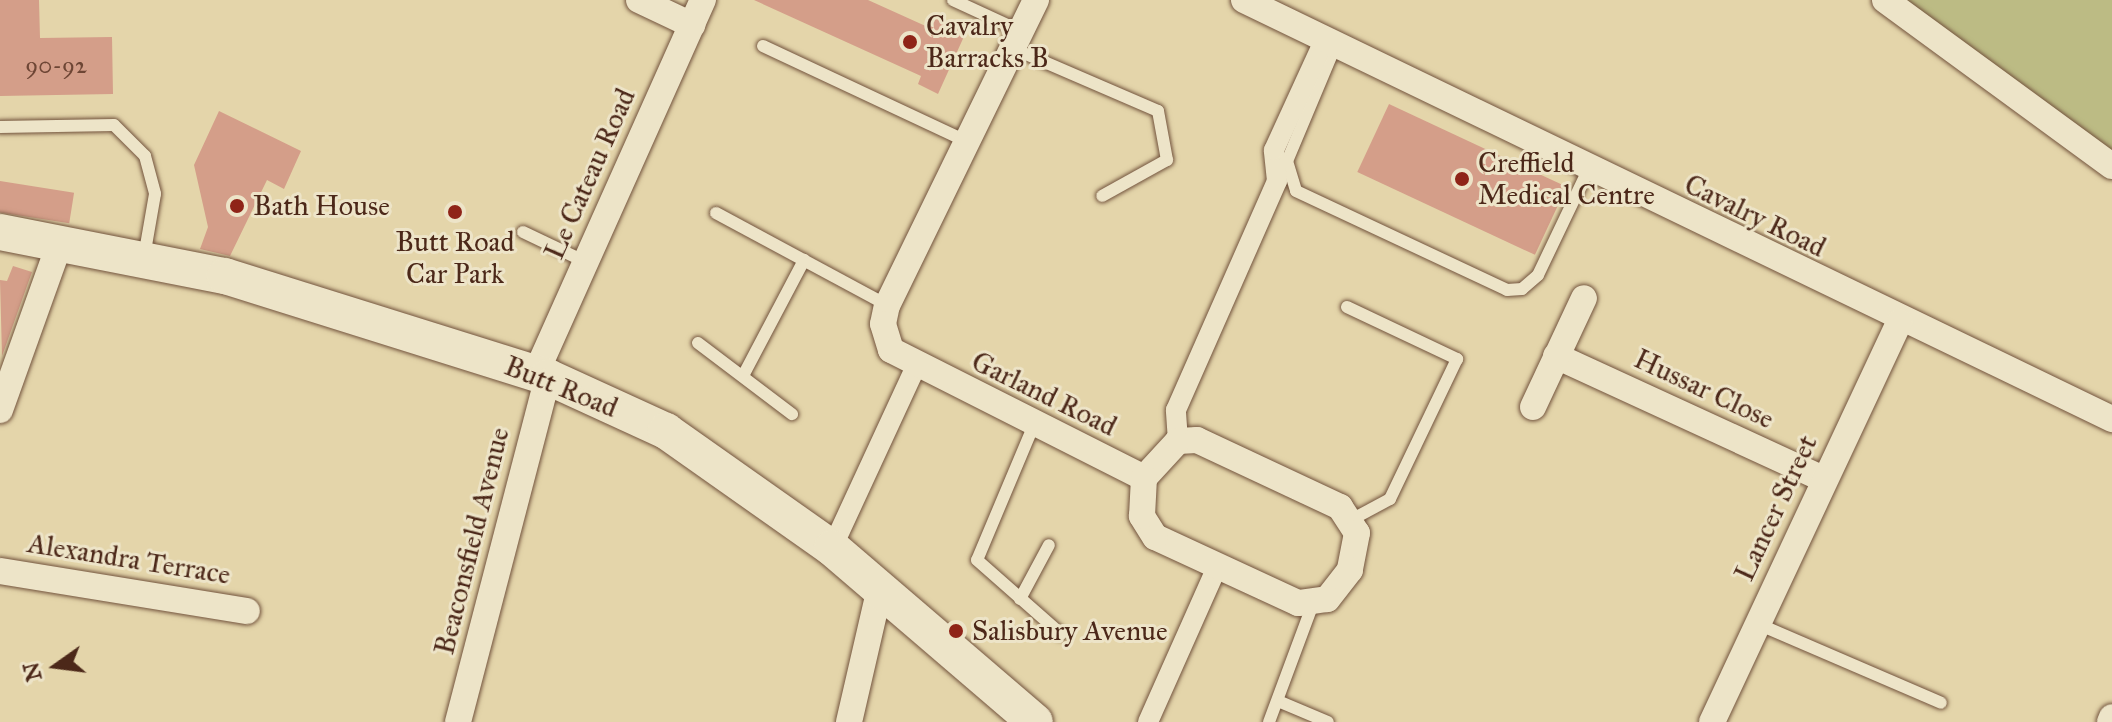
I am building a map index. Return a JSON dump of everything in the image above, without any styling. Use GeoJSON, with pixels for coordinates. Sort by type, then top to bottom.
{"type":"FeatureCollection","features":[{"type":"Feature","properties":{"kind":"main road","name":"Butt Road"},"geometry":{"type":"LineString","coordinates":[[0,232],[225,276],[542,375],[666,431],[832,548],[879,592],[1035,722]]}},
{"type":"Feature","properties":{"kind":"street"},"geometry":{"type":"LineString","coordinates":[[639,0],[692,25]]}},
{"type":"Feature","properties":{"kind":"street","name":"Le Cateau Road"},"geometry":{"type":"LineString","coordinates":[[542,375],[586,262],[703,0]]}},
{"type":"Feature","properties":{"kind":"street","name":"Garland Road"},"geometry":{"type":"LineString","coordinates":[[1036,0],[887,305],[883,324],[891,350],[916,366],[1033,427],[1144,478]]}},
{"type":"Feature","properties":{"kind":"street","name":"Cavalry Road"},"geometry":{"type":"LineString","coordinates":[[1244,0],[1899,322],[2112,419]]}},
{"type":"Feature","properties":{"kind":"street"},"geometry":{"type":"LineString","coordinates":[[1885,0],[2112,166]]}},
{"type":"Feature","properties":{"kind":"street"},"geometry":{"type":"LineString","coordinates":[[1178,441],[1176,410],[1277,181],[1274,150],[1330,44]]}},
{"type":"Feature","properties":{"kind":"street"},"geometry":{"type":"LineString","coordinates":[[0,410],[59,245]]}},
{"type":"Feature","properties":{"kind":"street"},"geometry":{"type":"LineString","coordinates":[[1533,407],[1584,298]]}},
{"type":"Feature","properties":{"kind":"street","name":"Lancer Street"},"geometry":{"type":"LineString","coordinates":[[1712,722],[1899,322]]}},
{"type":"Feature","properties":{"kind":"street","name":"Hussar Close"},"geometry":{"type":"LineString","coordinates":[[1556,356],[1825,480]]}},
{"type":"Feature","properties":{"kind":"street"},"geometry":{"type":"LineString","coordinates":[[832,548],[916,366]]}},
{"type":"Feature","properties":{"kind":"street","name":"Beaconsfield Avenue"},"geometry":{"type":"LineString","coordinates":[[458,722],[542,375]]}},
{"type":"Feature","properties":{"kind":"street"},"geometry":{"type":"LineString","coordinates":[[1197,440],[1340,507],[1357,533],[1350,570],[1327,599],[1298,603],[1155,537],[1142,516],[1144,478],[1178,441],[1197,440]]}},
{"type":"Feature","properties":{"kind":"street"},"geometry":{"type":"LineString","coordinates":[[1148,722],[1218,565]]}},
{"type":"Feature","properties":{"kind":"street","name":"Alexandra Terrace"},"geometry":{"type":"LineString","coordinates":[[0,571],[247,611]]}},
{"type":"Feature","properties":{"kind":"street"},"geometry":{"type":"LineString","coordinates":[[849,722],[879,592]]}},
{"type":"Feature","properties":{"kind":"lane"},"geometry":{"type":"LineString","coordinates":[[953,0],[1016,40],[1158,111],[1167,160],[1102,196]]}},
{"type":"Feature","properties":{"kind":"lane"},"geometry":{"type":"LineString","coordinates":[[1330,44],[1287,161],[1296,191],[1507,290],[1522,289],[1538,275],[1588,170]]}},
{"type":"Feature","properties":{"kind":"lane"},"geometry":{"type":"LineString","coordinates":[[763,46],[966,141]]}},
{"type":"Feature","properties":{"kind":"lane"},"geometry":{"type":"LineString","coordinates":[[0,127],[114,125],[145,156],[155,194],[144,261]]}},
{"type":"Feature","properties":{"kind":"lane"},"geometry":{"type":"LineString","coordinates":[[716,213],[887,305]]}},
{"type":"Feature","properties":{"kind":"lane"},"geometry":{"type":"LineString","coordinates":[[523,232],[586,262]]}},
{"type":"Feature","properties":{"kind":"lane"},"geometry":{"type":"LineString","coordinates":[[744,374],[804,260]]}},
{"type":"Feature","properties":{"kind":"lane"},"geometry":{"type":"LineString","coordinates":[[1347,307],[1457,359],[1390,499],[1349,521]]}},
{"type":"Feature","properties":{"kind":"lane"},"geometry":{"type":"LineString","coordinates":[[698,343],[744,374],[792,414]]}},
{"type":"Feature","properties":{"kind":"lane"},"geometry":{"type":"LineString","coordinates":[[1033,427],[977,560],[1061,634]]}},
{"type":"Feature","properties":{"kind":"lane"},"geometry":{"type":"LineString","coordinates":[[1020,599],[1049,545]]}},
{"type":"Feature","properties":{"kind":"lane"},"geometry":{"type":"LineString","coordinates":[[1269,722],[1314,601]]}},
{"type":"Feature","properties":{"kind":"lane"},"geometry":{"type":"LineString","coordinates":[[1758,624],[1941,703]]}},
{"type":"Feature","properties":{"kind":"lane"},"geometry":{"type":"LineString","coordinates":[[1278,701],[1328,722]]}},
{"type":"Feature","properties":{"kind":"shaded area"},"geometry":{"type":"Polygon","coordinates":[[[1892,0],[2112,0],[2112,165],[1892,0]]]}},
{"type":"Feature","properties":{"kind":"building"},"geometry":{"type":"Polygon","coordinates":[[[0,0],[39,0],[40,38],[112,37],[113,94],[0,96],[0,0]]]}},
{"type":"Feature","properties":{"kind":"building","name":"Cavalry Barracks B"},"geometry":{"type":"Polygon","coordinates":[[[754,0],[868,0],[930,28],[935,18],[966,32],[938,94],[918,84],[921,76],[754,0]]]}},
{"type":"Feature","properties":{"kind":"building","name":"Creffield Medical Centre"},"geometry":{"type":"Polygon","coordinates":[[[1389,104],[1567,187],[1535,255],[1357,172],[1389,104]]]}},
{"type":"Feature","properties":{"kind":"building"},"geometry":{"type":"Polygon","coordinates":[[[219,111],[301,151],[284,189],[267,180],[230,256],[200,249],[208,227],[194,165],[219,111]]]}},
{"type":"Feature","properties":{"kind":"building"},"geometry":{"type":"Polygon","coordinates":[[[0,181],[74,193],[69,223],[0,212],[0,181]]]}},
{"type":"Feature","properties":{"kind":"building"},"geometry":{"type":"Polygon","coordinates":[[[13,266],[32,272],[2,356],[0,280],[7,281],[13,266]]]}},
{"type":"Feature","properties":{"kind":"place","name":"Cavalry Barracks B"},"geometry":{"type":"Point","coordinates":[910,42]}},
{"type":"Feature","properties":{"kind":"place","name":"Creffield Medical Centre"},"geometry":{"type":"Point","coordinates":[1462,179]}},
{"type":"Feature","properties":{"kind":"place","name":"Bath House"},"geometry":{"type":"Point","coordinates":[237,206]}},
{"type":"Feature","properties":{"kind":"place","name":"Butt Road Car Park"},"geometry":{"type":"Point","coordinates":[455,212]}},
{"type":"Feature","properties":{"kind":"place","name":"Salisbury Avenue"},"geometry":{"type":"Point","coordinates":[956,631]}}]}
